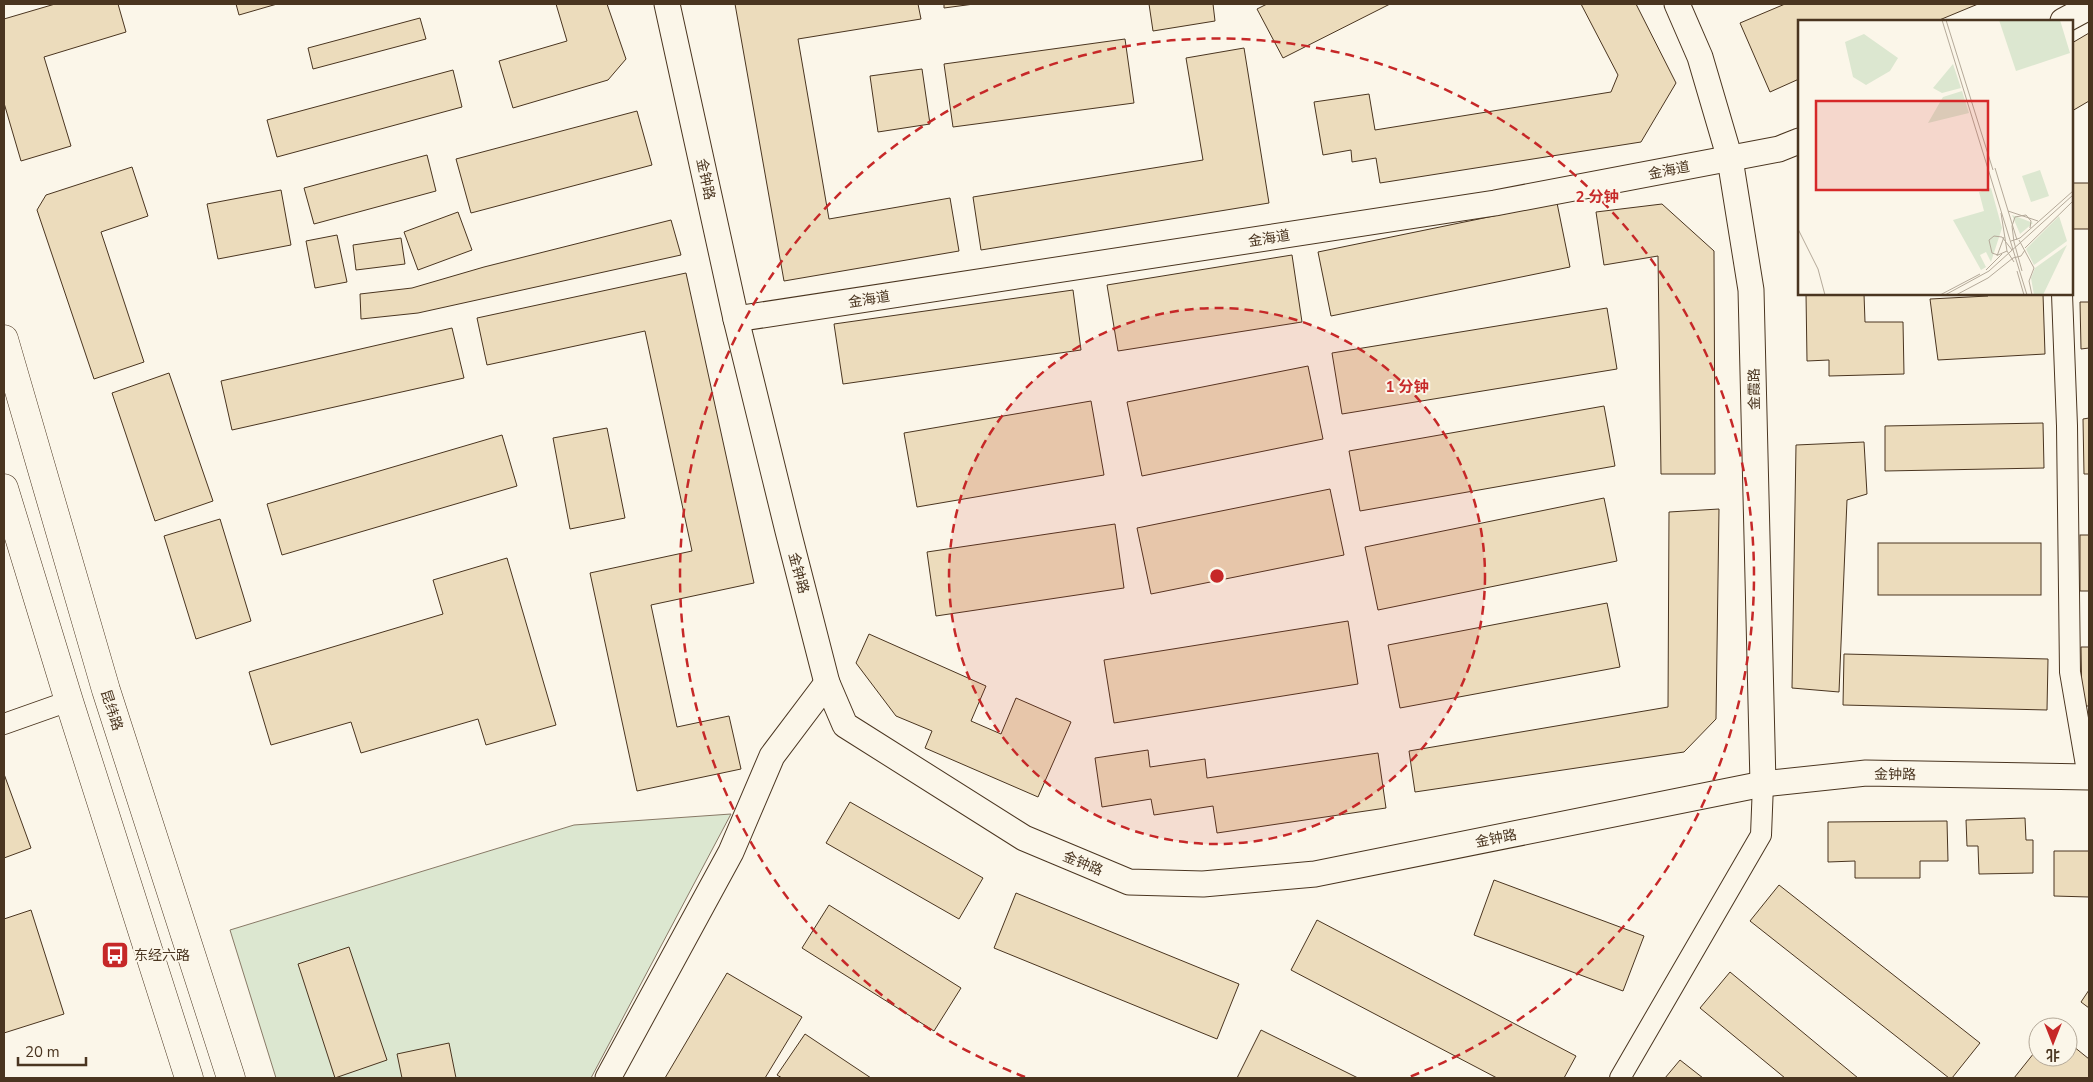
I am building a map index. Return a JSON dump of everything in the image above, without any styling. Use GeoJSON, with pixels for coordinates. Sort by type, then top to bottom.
{"type":"FeatureCollection","features":[{"type":"Feature","properties":{"kind":"main road","name":"昆纬路"},"geometry":{"type":"LineString","coordinates":[[4,339],[106,690],[231,1078]]}},
{"type":"Feature","properties":{"kind":"main road"},"geometry":{"type":"LineString","coordinates":[[4,488],[69,701],[190,1078]]}},
{"type":"Feature","properties":{"kind":"street","name":"金钟路"},"geometry":{"type":"LineString","coordinates":[[667,4],[736,320],[827,683],[845,725],[1024,838],[1129,882],[1203,884],[1316,874],[1762,784],[1866,773],[2089,777]]}},
{"type":"Feature","properties":{"kind":"street","name":"金霞路"},"geometry":{"type":"LineString","coordinates":[[1677,4],[1700,57],[1730,159],[1752,290],[1762,784]]}},
{"type":"Feature","properties":{"kind":"street"},"geometry":{"type":"LineString","coordinates":[[2065,20],[2089,7]]}},
{"type":"Feature","properties":{"kind":"street","name":"金海道"},"geometry":{"type":"LineString","coordinates":[[736,320],[1495,203],[1730,159],[1779,149],[1798,142]]}},
{"type":"Feature","properties":{"kind":"street"},"geometry":{"type":"LineString","coordinates":[[2062,295],[2067,426],[2070,672],[2089,777]]}},
{"type":"Feature","properties":{"kind":"street"},"geometry":{"type":"LineString","coordinates":[[608,1078],[731,852],[772,756],[827,683]]}},
{"type":"Feature","properties":{"kind":"street"},"geometry":{"type":"LineString","coordinates":[[4,724],[69,701]]}},
{"type":"Feature","properties":{"kind":"street"},"geometry":{"type":"LineString","coordinates":[[1620,1078],[1761,835],[1762,784]]}},
{"type":"Feature","properties":{"kind":"green space"},"geometry":{"type":"Polygon","coordinates":[[[731,814],[591,1078],[276,1078],[230,930],[574,825],[731,814]]]}},
{"type":"Feature","properties":{"kind":"building"},"geometry":{"type":"Polygon","coordinates":[[[55,4],[118,4],[126,32],[44,57],[71,146],[21,161],[4,103],[4,19],[55,4]]]}},
{"type":"Feature","properties":{"kind":"building"},"geometry":{"type":"Polygon","coordinates":[[[236,4],[277,4],[239,15],[236,4]]]}},
{"type":"Feature","properties":{"kind":"building"},"geometry":{"type":"Polygon","coordinates":[[[556,4],[607,4],[626,59],[608,80],[513,108],[499,61],[567,41],[556,4]]]}},
{"type":"Feature","properties":{"kind":"building"},"geometry":{"type":"Polygon","coordinates":[[[735,4],[918,4],[921,19],[798,39],[829,219],[950,198],[959,251],[784,281],[735,4]]]}},
{"type":"Feature","properties":{"kind":"building"},"geometry":{"type":"Polygon","coordinates":[[[944,4],[974,4],[944,8],[944,4]]]}},
{"type":"Feature","properties":{"kind":"building"},"geometry":{"type":"Polygon","coordinates":[[[1149,4],[1213,4],[1215,21],[1153,31],[1149,4]]]}},
{"type":"Feature","properties":{"kind":"building"},"geometry":{"type":"Polygon","coordinates":[[[1267,4],[1390,4],[1283,58],[1257,9],[1267,4]]]}},
{"type":"Feature","properties":{"kind":"building"},"geometry":{"type":"Polygon","coordinates":[[[1581,4],[1636,4],[1676,83],[1641,142],[1380,183],[1376,158],[1352,162],[1351,150],[1323,155],[1314,102],[1369,94],[1375,130],[1611,92],[1618,75],[1581,4]]]}},
{"type":"Feature","properties":{"kind":"building"},"geometry":{"type":"Polygon","coordinates":[[[1785,4],[1978,4],[1939,20],[1798,20],[1798,79],[1770,92],[1740,23],[1785,4]]]}},
{"type":"Feature","properties":{"kind":"building"},"geometry":{"type":"Polygon","coordinates":[[[420,18],[426,39],[313,69],[308,48],[420,18]]]}},
{"type":"Feature","properties":{"kind":"building"},"geometry":{"type":"Polygon","coordinates":[[[2089,33],[2089,101],[2073,110],[2073,42],[2089,33]]]}},
{"type":"Feature","properties":{"kind":"building"},"geometry":{"type":"Polygon","coordinates":[[[1125,39],[1134,103],[953,127],[944,64],[1125,39]]]}},
{"type":"Feature","properties":{"kind":"building"},"geometry":{"type":"Polygon","coordinates":[[[1244,48],[1269,203],[981,250],[973,197],[1203,160],[1186,58],[1244,48]]]}},
{"type":"Feature","properties":{"kind":"building"},"geometry":{"type":"Polygon","coordinates":[[[922,69],[930,124],[878,132],[870,76],[922,69]]]}},
{"type":"Feature","properties":{"kind":"building"},"geometry":{"type":"Polygon","coordinates":[[[453,70],[462,107],[277,157],[267,120],[453,70]]]}},
{"type":"Feature","properties":{"kind":"building"},"geometry":{"type":"Polygon","coordinates":[[[637,111],[652,165],[471,213],[456,159],[637,111]]]}},
{"type":"Feature","properties":{"kind":"building"},"geometry":{"type":"Polygon","coordinates":[[[427,155],[436,191],[314,224],[304,188],[427,155]]]}},
{"type":"Feature","properties":{"kind":"building"},"geometry":{"type":"Polygon","coordinates":[[[132,167],[148,216],[101,232],[144,362],[94,379],[37,210],[46,195],[132,167]]]}},
{"type":"Feature","properties":{"kind":"building"},"geometry":{"type":"Polygon","coordinates":[[[2073,183],[2089,183],[2089,229],[2073,229],[2073,183]]]}},
{"type":"Feature","properties":{"kind":"building"},"geometry":{"type":"Polygon","coordinates":[[[281,190],[291,245],[218,259],[207,204],[281,190]]]}},
{"type":"Feature","properties":{"kind":"building"},"geometry":{"type":"Polygon","coordinates":[[[1557,203],[1570,267],[1331,316],[1318,252],[1557,203]]]}},
{"type":"Feature","properties":{"kind":"building"},"geometry":{"type":"Polygon","coordinates":[[[1662,204],[1714,251],[1715,474],[1661,474],[1658,256],[1604,265],[1596,212],[1662,204]]]}},
{"type":"Feature","properties":{"kind":"building"},"geometry":{"type":"Polygon","coordinates":[[[458,212],[472,250],[418,270],[404,232],[458,212]]]}},
{"type":"Feature","properties":{"kind":"building"},"geometry":{"type":"Polygon","coordinates":[[[671,220],[681,255],[418,313],[361,319],[360,294],[412,288],[484,267],[671,220]]]}},
{"type":"Feature","properties":{"kind":"building"},"geometry":{"type":"Polygon","coordinates":[[[337,235],[347,282],[315,288],[306,241],[337,235]]]}},
{"type":"Feature","properties":{"kind":"building"},"geometry":{"type":"Polygon","coordinates":[[[401,238],[405,264],[356,270],[353,245],[401,238]]]}},
{"type":"Feature","properties":{"kind":"building"},"geometry":{"type":"Polygon","coordinates":[[[1292,255],[1302,322],[1118,351],[1107,285],[1292,255]]]}},
{"type":"Feature","properties":{"kind":"building"},"geometry":{"type":"Polygon","coordinates":[[[686,273],[754,583],[651,605],[677,727],[729,716],[741,769],[637,791],[590,573],[692,551],[645,331],[487,365],[477,318],[686,273]]]}},
{"type":"Feature","properties":{"kind":"building"},"geometry":{"type":"Polygon","coordinates":[[[1073,290],[1081,350],[843,384],[834,324],[1073,290]]]}},
{"type":"Feature","properties":{"kind":"building"},"geometry":{"type":"Polygon","coordinates":[[[1806,295],[1864,295],[1865,322],[1903,322],[1904,374],[1829,376],[1829,360],[1807,361],[1806,295]]]}},
{"type":"Feature","properties":{"kind":"building"},"geometry":{"type":"Polygon","coordinates":[[[2043,295],[2045,354],[1938,360],[1930,299],[2043,295]]]}},
{"type":"Feature","properties":{"kind":"building"},"geometry":{"type":"Polygon","coordinates":[[[2080,302],[2089,302],[2089,348],[2081,349],[2080,302]]]}},
{"type":"Feature","properties":{"kind":"building"},"geometry":{"type":"Polygon","coordinates":[[[1607,308],[1617,369],[1342,414],[1332,353],[1607,308]]]}},
{"type":"Feature","properties":{"kind":"building"},"geometry":{"type":"Polygon","coordinates":[[[452,328],[464,378],[232,430],[221,381],[452,328]]]}},
{"type":"Feature","properties":{"kind":"building"},"geometry":{"type":"Polygon","coordinates":[[[1308,366],[1323,439],[1142,476],[1127,402],[1308,366]]]}},
{"type":"Feature","properties":{"kind":"building"},"geometry":{"type":"Polygon","coordinates":[[[169,373],[213,501],[155,521],[112,393],[169,373]]]}},
{"type":"Feature","properties":{"kind":"building"},"geometry":{"type":"Polygon","coordinates":[[[1091,401],[1104,475],[917,507],[904,433],[1091,401]]]}},
{"type":"Feature","properties":{"kind":"building"},"geometry":{"type":"Polygon","coordinates":[[[1604,406],[1615,466],[1360,511],[1349,451],[1604,406]]]}},
{"type":"Feature","properties":{"kind":"building"},"geometry":{"type":"Polygon","coordinates":[[[2089,418],[2089,474],[2084,474],[2083,419],[2089,418]]]}},
{"type":"Feature","properties":{"kind":"building"},"geometry":{"type":"Polygon","coordinates":[[[2043,423],[2044,468],[1885,471],[1885,426],[2043,423]]]}},
{"type":"Feature","properties":{"kind":"building"},"geometry":{"type":"Polygon","coordinates":[[[607,428],[625,518],[570,529],[553,438],[607,428]]]}},
{"type":"Feature","properties":{"kind":"building"},"geometry":{"type":"Polygon","coordinates":[[[502,435],[517,486],[282,555],[267,504],[502,435]]]}},
{"type":"Feature","properties":{"kind":"building"},"geometry":{"type":"Polygon","coordinates":[[[1864,442],[1867,494],[1847,500],[1839,692],[1792,688],[1796,445],[1864,442]]]}},
{"type":"Feature","properties":{"kind":"building"},"geometry":{"type":"Polygon","coordinates":[[[1330,489],[1344,555],[1151,594],[1137,528],[1330,489]]]}},
{"type":"Feature","properties":{"kind":"building"},"geometry":{"type":"Polygon","coordinates":[[[1604,498],[1617,561],[1378,610],[1365,547],[1604,498]]]}},
{"type":"Feature","properties":{"kind":"building"},"geometry":{"type":"Polygon","coordinates":[[[1719,509],[1716,719],[1684,752],[1415,792],[1409,751],[1668,707],[1669,512],[1719,509]]]}},
{"type":"Feature","properties":{"kind":"building"},"geometry":{"type":"Polygon","coordinates":[[[220,519],[251,621],[196,639],[164,536],[220,519]]]}},
{"type":"Feature","properties":{"kind":"building"},"geometry":{"type":"Polygon","coordinates":[[[1115,524],[1124,588],[936,616],[927,552],[1115,524]]]}},
{"type":"Feature","properties":{"kind":"building"},"geometry":{"type":"Polygon","coordinates":[[[2080,535],[2089,535],[2089,591],[2080,591],[2080,535]]]}},
{"type":"Feature","properties":{"kind":"building"},"geometry":{"type":"Polygon","coordinates":[[[1878,543],[2041,543],[2041,595],[1878,595],[1878,543]]]}},
{"type":"Feature","properties":{"kind":"building"},"geometry":{"type":"Polygon","coordinates":[[[507,558],[556,725],[486,745],[478,719],[361,753],[351,722],[271,745],[249,672],[443,614],[433,580],[507,558]]]}},
{"type":"Feature","properties":{"kind":"building"},"geometry":{"type":"Polygon","coordinates":[[[1607,603],[1620,667],[1400,708],[1388,645],[1607,603]]]}},
{"type":"Feature","properties":{"kind":"building"},"geometry":{"type":"Polygon","coordinates":[[[1348,621],[1358,684],[1114,723],[1104,660],[1348,621]]]}},
{"type":"Feature","properties":{"kind":"building"},"geometry":{"type":"Polygon","coordinates":[[[869,634],[986,686],[971,721],[1001,734],[1016,698],[1071,722],[1038,797],[925,748],[932,731],[896,716],[856,663],[869,634]]]}},
{"type":"Feature","properties":{"kind":"building"},"geometry":{"type":"Polygon","coordinates":[[[2081,647],[2089,647],[2089,706],[2082,706],[2081,647]]]}},
{"type":"Feature","properties":{"kind":"building"},"geometry":{"type":"Polygon","coordinates":[[[1844,654],[2048,659],[2047,710],[1843,705],[1844,654]]]}},
{"type":"Feature","properties":{"kind":"building"},"geometry":{"type":"Polygon","coordinates":[[[1148,750],[1150,767],[1205,759],[1207,778],[1378,753],[1386,808],[1217,833],[1213,806],[1154,815],[1151,799],[1102,807],[1095,758],[1148,750]]]}},
{"type":"Feature","properties":{"kind":"building"},"geometry":{"type":"Polygon","coordinates":[[[4,774],[31,848],[4,858],[4,774]]]}},
{"type":"Feature","properties":{"kind":"building"},"geometry":{"type":"Polygon","coordinates":[[[850,802],[983,878],[959,919],[826,843],[850,802]]]}},
{"type":"Feature","properties":{"kind":"building"},"geometry":{"type":"Polygon","coordinates":[[[2025,818],[2026,840],[2033,840],[2033,873],[1979,874],[1978,846],[1967,846],[1966,820],[2025,818]]]}},
{"type":"Feature","properties":{"kind":"building"},"geometry":{"type":"Polygon","coordinates":[[[1947,821],[1948,861],[1920,861],[1920,878],[1855,878],[1855,861],[1828,862],[1828,822],[1947,821]]]}},
{"type":"Feature","properties":{"kind":"building"},"geometry":{"type":"Polygon","coordinates":[[[2054,851],[2089,851],[2089,897],[2054,896],[2054,851]]]}},
{"type":"Feature","properties":{"kind":"building"},"geometry":{"type":"Polygon","coordinates":[[[1494,880],[1644,936],[1623,991],[1474,935],[1494,880]]]}},
{"type":"Feature","properties":{"kind":"building"},"geometry":{"type":"Polygon","coordinates":[[[1779,885],[1980,1043],[1952,1078],[1949,1078],[1750,921],[1779,885]]]}},
{"type":"Feature","properties":{"kind":"building"},"geometry":{"type":"Polygon","coordinates":[[[1016,893],[1239,984],[1217,1039],[994,948],[1016,893]]]}},
{"type":"Feature","properties":{"kind":"building"},"geometry":{"type":"Polygon","coordinates":[[[829,905],[961,988],[934,1031],[802,948],[829,905]]]}},
{"type":"Feature","properties":{"kind":"building"},"geometry":{"type":"Polygon","coordinates":[[[31,910],[64,1014],[4,1033],[4,919],[31,910]]]}},
{"type":"Feature","properties":{"kind":"building"},"geometry":{"type":"Polygon","coordinates":[[[1317,920],[1576,1056],[1564,1078],[1497,1078],[1291,970],[1317,920]]]}},
{"type":"Feature","properties":{"kind":"building"},"geometry":{"type":"Polygon","coordinates":[[[349,947],[387,1060],[335,1078],[298,964],[349,947]]]}},
{"type":"Feature","properties":{"kind":"building"},"geometry":{"type":"Polygon","coordinates":[[[1730,972],[1858,1078],[1785,1078],[1700,1008],[1730,972]]]}},
{"type":"Feature","properties":{"kind":"building"},"geometry":{"type":"Polygon","coordinates":[[[727,973],[802,1017],[765,1078],[665,1078],[727,973]]]}},
{"type":"Feature","properties":{"kind":"building"},"geometry":{"type":"Polygon","coordinates":[[[2089,990],[2089,1008],[2081,1002],[2089,990]]]}},
{"type":"Feature","properties":{"kind":"building"},"geometry":{"type":"Polygon","coordinates":[[[1261,1030],[1358,1078],[1237,1078],[1261,1030]]]}},
{"type":"Feature","properties":{"kind":"building"},"geometry":{"type":"Polygon","coordinates":[[[805,1034],[871,1078],[782,1078],[777,1075],[805,1034]]]}},
{"type":"Feature","properties":{"kind":"building"},"geometry":{"type":"Polygon","coordinates":[[[449,1043],[456,1078],[402,1078],[397,1054],[449,1043]]]}},
{"type":"Feature","properties":{"kind":"building"},"geometry":{"type":"Polygon","coordinates":[[[2078,1050],[2089,1059],[2089,1078],[2014,1078],[2028,1060],[2028,1067],[2078,1067],[2078,1050]]]}},
{"type":"Feature","properties":{"kind":"building"},"geometry":{"type":"Polygon","coordinates":[[[1680,1060],[1703,1078],[1665,1078],[1680,1060]]]}},
{"type":"Feature","properties":{"kind":"place","name":"东经六路"},"geometry":{"type":"Point","coordinates":[115,955]}}]}
